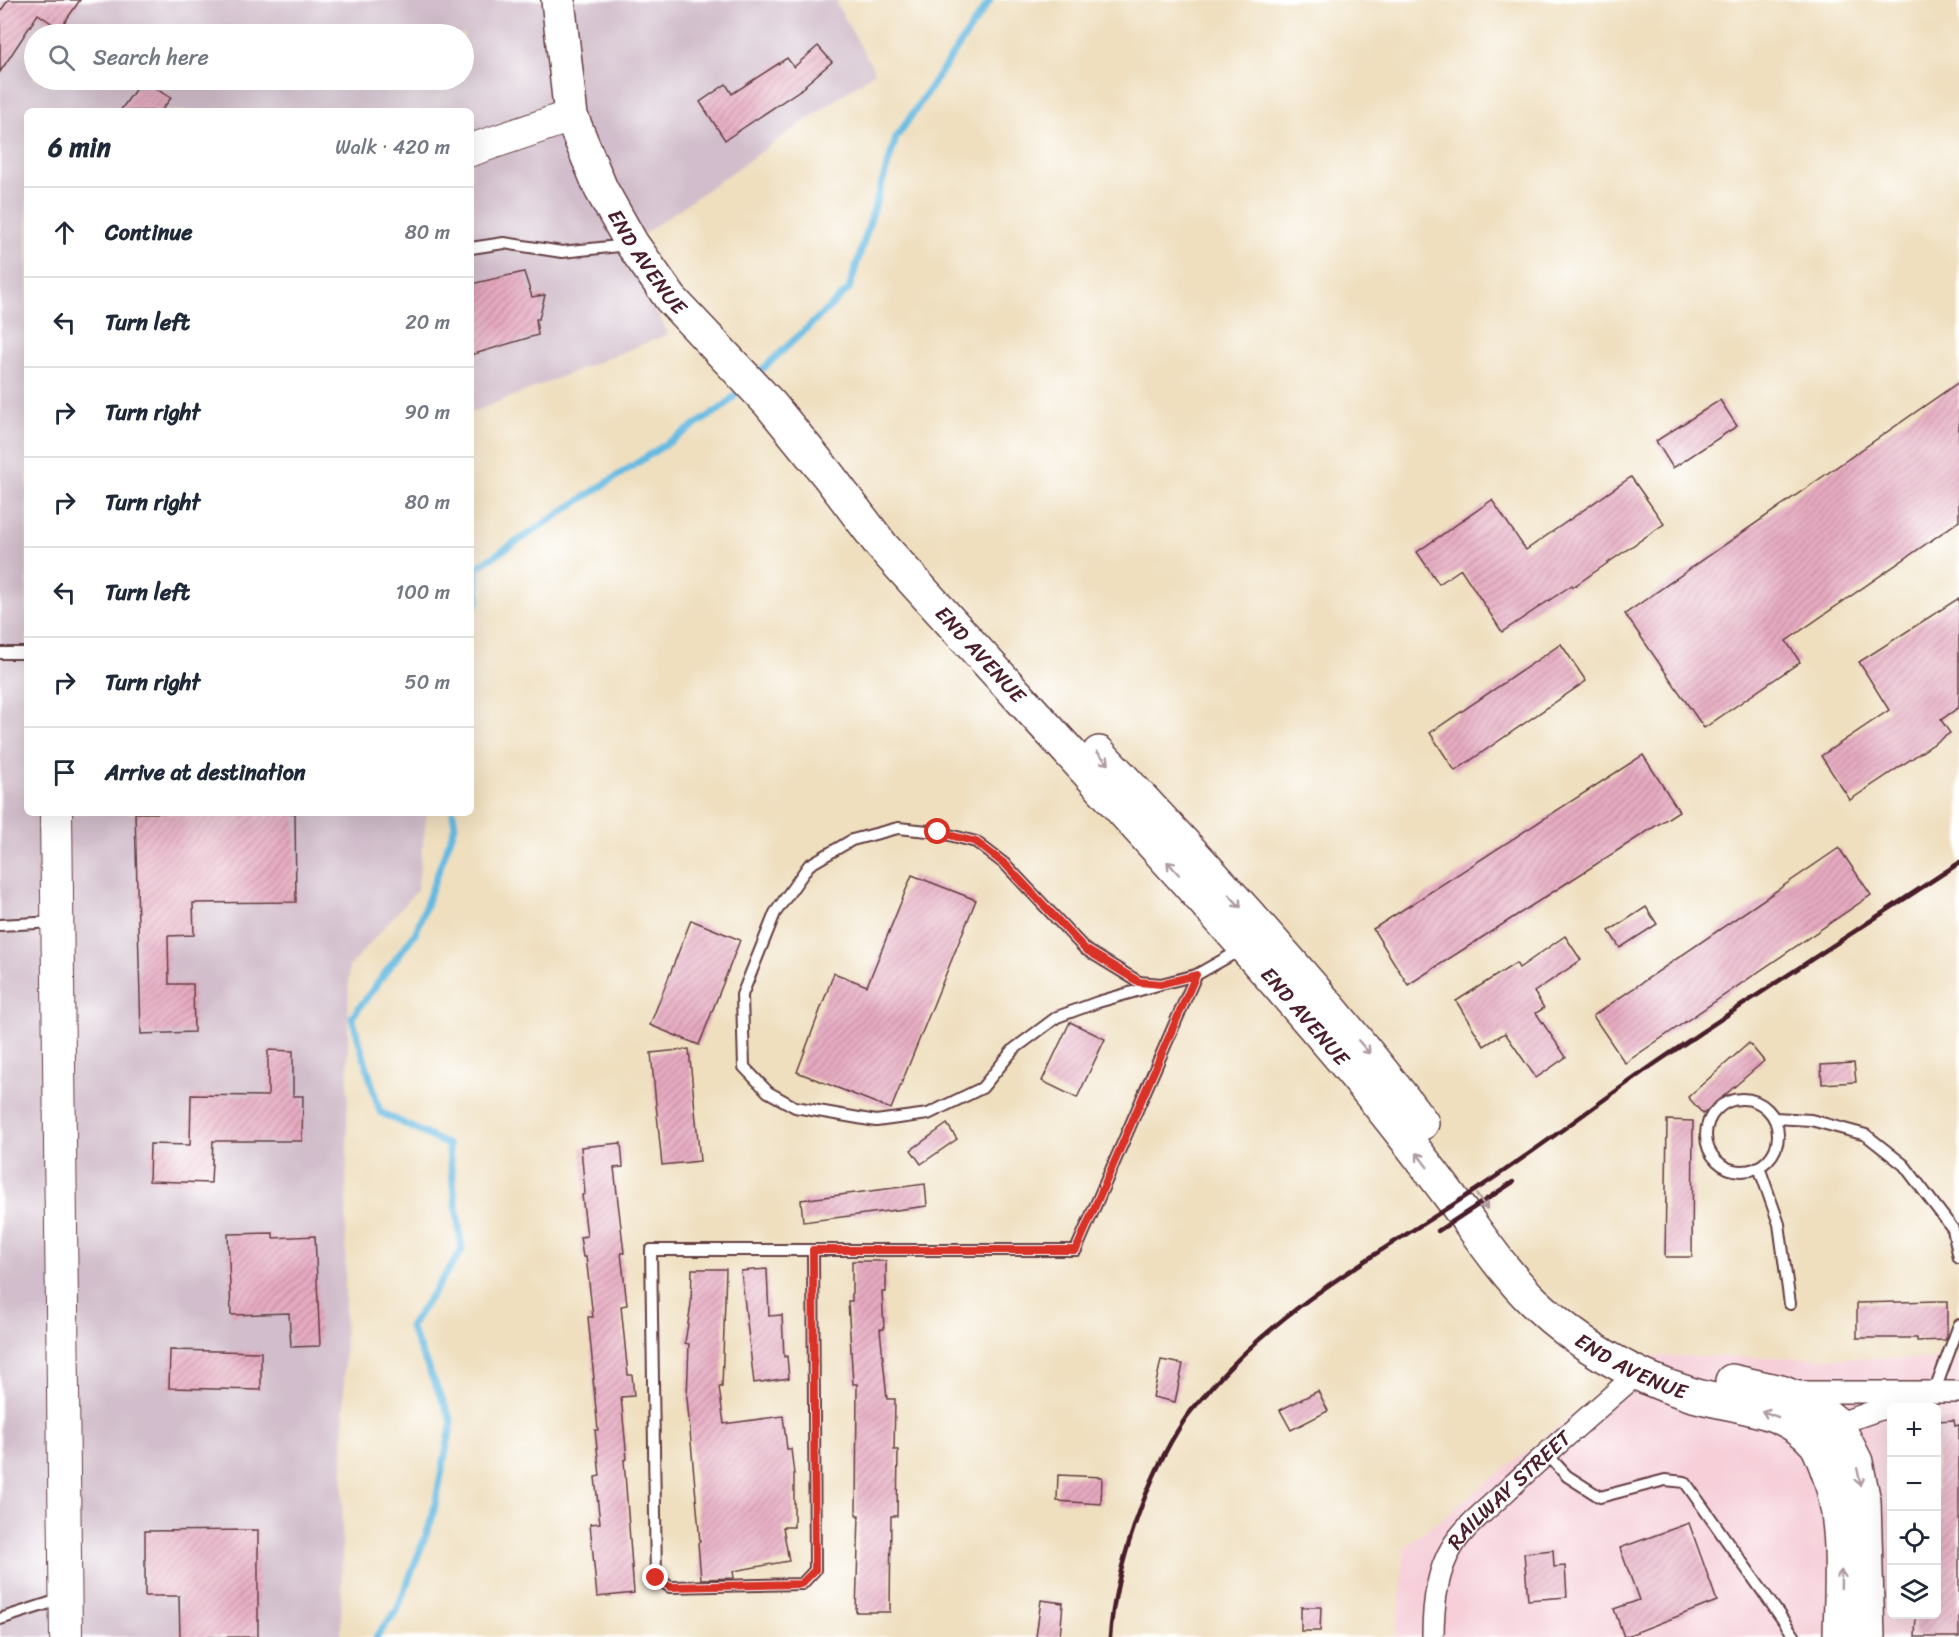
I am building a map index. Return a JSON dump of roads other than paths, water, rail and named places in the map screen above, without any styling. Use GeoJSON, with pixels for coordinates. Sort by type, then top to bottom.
{"type":"FeatureCollection","features":[{"type":"Feature","properties":{"kind":"highway","name":"END AVENUE"},"geometry":{"type":"LineString","coordinates":[[558,0],[571,116],[601,189],[632,244],[671,298],[770,404],[882,546],[1244,947],[1386,1112],[1500,1264],[1530,1299],[1564,1330],[1636,1374],[1691,1394],[1774,1414],[1802,1430],[1828,1435]]}},
{"type":"Feature","properties":{"kind":"highway","name":"END AVENUE"},"geometry":{"type":"LineString","coordinates":[[828,475],[870,507],[1282,952],[1378,1064],[1519,1255],[1551,1291],[1583,1319],[1621,1344],[1683,1370],[1781,1392],[1813,1405],[1828,1435]]}},
{"type":"Feature","properties":{"kind":"highway"},"geometry":{"type":"LineString","coordinates":[[1828,1435],[1838,1509],[1841,1565],[1840,1637]]}},
{"type":"Feature","properties":{"kind":"highway"},"geometry":{"type":"LineString","coordinates":[[1828,1435],[1856,1462],[1864,1501],[1868,1637]]}},
{"type":"Feature","properties":{"kind":"street"},"geometry":{"type":"LineString","coordinates":[[474,149],[571,116]]}},
{"type":"Feature","properties":{"kind":"street"},"geometry":{"type":"LineString","coordinates":[[57,816],[66,1637]]}},
{"type":"Feature","properties":{"kind":"street","name":"RAILWAY STREET"},"geometry":{"type":"LineString","coordinates":[[1433,1637],[1433,1612],[1442,1569],[1451,1548],[1465,1530],[1546,1453],[1636,1374]]}},
{"type":"Feature","properties":{"kind":"street","name":"END AVENUE"},"geometry":{"type":"LineString","coordinates":[[1828,1435],[1935,1390]]}},
{"type":"Feature","properties":{"kind":"street","name":"END AVENUE"},"geometry":{"type":"LineString","coordinates":[[1781,1392],[1935,1390],[1959,1392]]}},
{"type":"Feature","properties":{"kind":"lane"},"geometry":{"type":"LineString","coordinates":[[474,248],[504,243],[562,252],[632,244]]}},
{"type":"Feature","properties":{"kind":"lane"},"geometry":{"type":"LineString","coordinates":[[0,653],[24,653]]}},
{"type":"Feature","properties":{"kind":"lane"},"geometry":{"type":"LineString","coordinates":[[1161,984],[1139,982],[1085,949],[1006,865],[976,842],[938,832],[898,828],[852,840],[809,865],[775,913],[742,995],[744,1067],[768,1092],[795,1107],[876,1121],[928,1113],[982,1088],[1014,1049],[1057,1017],[1098,1002],[1196,975],[1244,947]]}},
{"type":"Feature","properties":{"kind":"lane"},"geometry":{"type":"LineString","coordinates":[[0,925],[59,921]]}},
{"type":"Feature","properties":{"kind":"lane"},"geometry":{"type":"LineString","coordinates":[[813,1250],[815,1570],[801,1584],[670,1587],[656,1578],[651,1250],[813,1250],[1076,1250],[1196,975]]}},
{"type":"Feature","properties":{"kind":"lane"},"geometry":{"type":"LineString","coordinates":[[1744,1098],[1756,1101],[1767,1108],[1774,1118],[1778,1128],[1778,1140],[1774,1150],[1759,1167],[1748,1171],[1735,1171],[1724,1167],[1714,1159],[1708,1149],[1705,1136],[1707,1124],[1716,1109],[1732,1100],[1744,1098]]}},
{"type":"Feature","properties":{"kind":"lane"},"geometry":{"type":"LineString","coordinates":[[1774,1118],[1811,1120],[1866,1135],[1904,1165],[1953,1229],[1959,1258]]}},
{"type":"Feature","properties":{"kind":"lane"},"geometry":{"type":"LineString","coordinates":[[1759,1167],[1779,1224],[1790,1304]]}},
{"type":"Feature","properties":{"kind":"lane"},"geometry":{"type":"LineString","coordinates":[[1935,1390],[1959,1325]]}},
{"type":"Feature","properties":{"kind":"lane"},"geometry":{"type":"LineString","coordinates":[[1546,1453],[1567,1476],[1600,1497],[1665,1480],[1685,1482],[1795,1637]]}},
{"type":"Feature","properties":{"kind":"lane"},"geometry":{"type":"LineString","coordinates":[[0,1619],[66,1598]]}},
{"type":"Feature","properties":{"kind":"waterway"},"geometry":{"type":"LineString","coordinates":[[754,377],[849,289],[896,138],[990,0]]}},
{"type":"Feature","properties":{"kind":"waterway"},"geometry":{"type":"LineString","coordinates":[[474,608],[478,599],[476,568],[723,407],[742,389]]}},
{"type":"Feature","properties":{"kind":"waterway"},"geometry":{"type":"LineString","coordinates":[[376,1637],[397,1610],[432,1519],[452,1422],[410,1327],[462,1250],[448,1145],[380,1112],[352,1017],[416,932],[455,826],[453,816]]}},
{"type":"Feature","properties":{"kind":"railway"},"geometry":{"type":"LineString","coordinates":[[1110,1637],[1118,1582],[1126,1553],[1158,1467],[1188,1415],[1243,1354],[1313,1296],[1504,1171],[1688,1041],[1959,863]]}},
{"type":"Feature","properties":{"kind":"railway"},"geometry":{"type":"LineString","coordinates":[[1438,1231],[1513,1182]]}}]}
